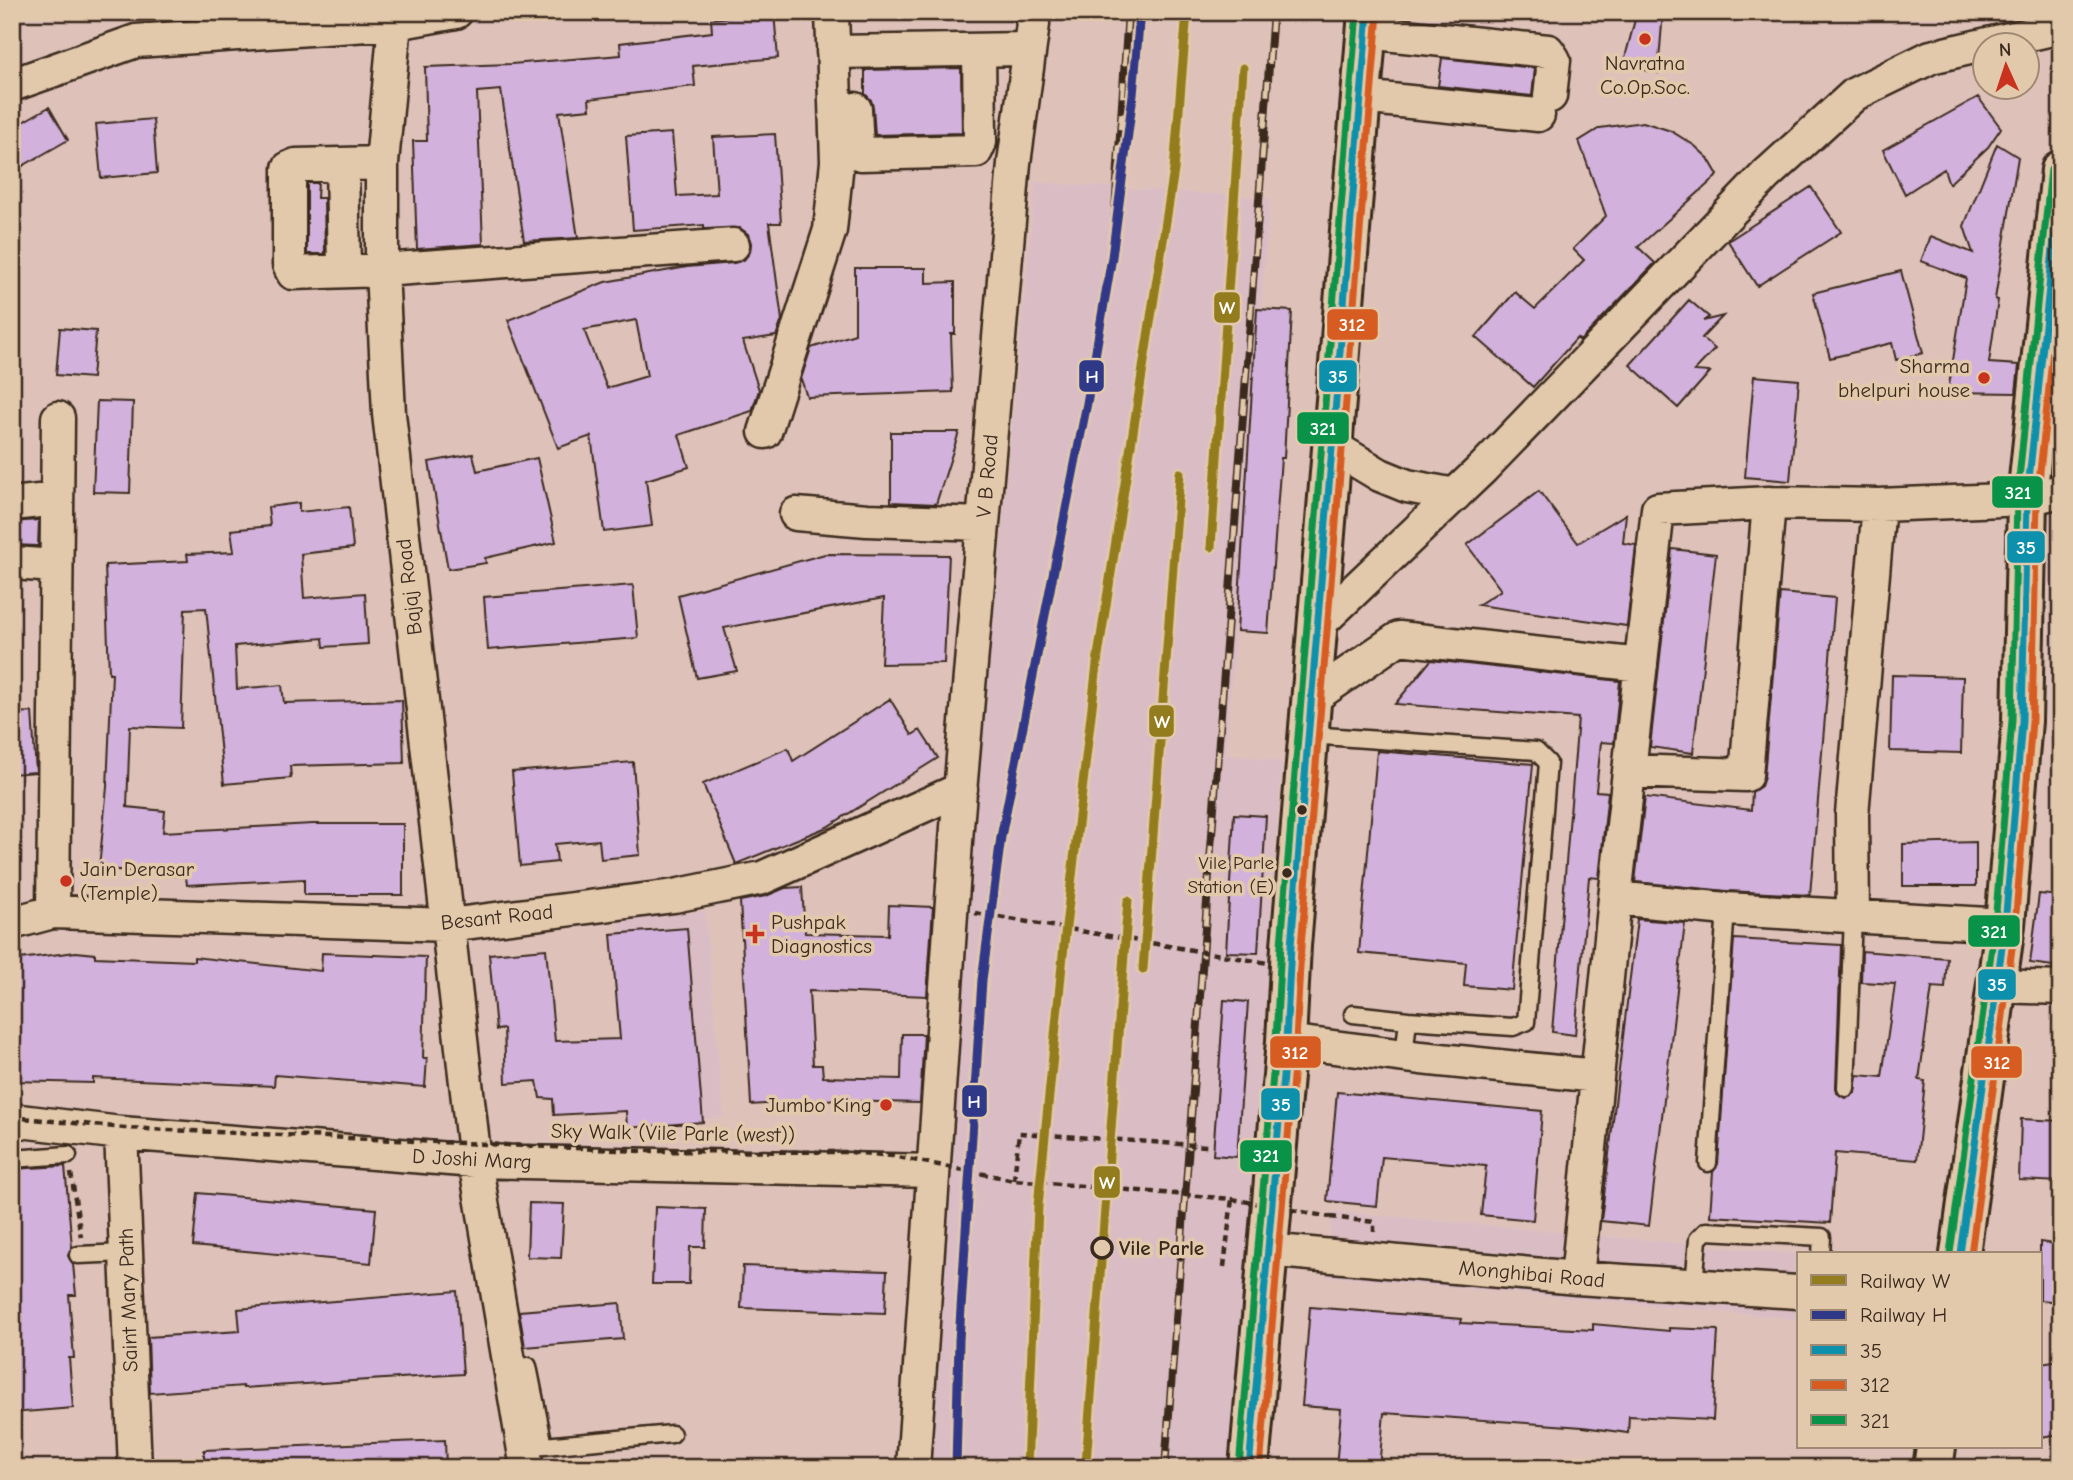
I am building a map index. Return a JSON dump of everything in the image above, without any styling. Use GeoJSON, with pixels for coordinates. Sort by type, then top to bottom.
{"type":"FeatureCollection","features":[{"type":"Feature","properties":{"kind":"street"},"geometry":{"type":"LineString","coordinates":[[12,85],[135,41],[456,12]]}},
{"type":"Feature","properties":{"kind":"street"},"geometry":{"type":"LineString","coordinates":[[832,12],[842,52],[857,149],[864,155],[976,151],[980,142],[979,50]]}},
{"type":"Feature","properties":{"kind":"street","name":"V B Road"},"geometry":{"type":"LineString","coordinates":[[913,1468],[961,789],[1014,163],[1033,24],[1030,12]]}},
{"type":"Feature","properties":{"kind":"street","name":"Bajaj Road"},"geometry":{"type":"LineString","coordinates":[[396,18],[382,163],[382,270],[389,414],[475,1161],[531,1454]]}},
{"type":"Feature","properties":{"kind":"street"},"geometry":{"type":"LineString","coordinates":[[1249,1468],[1286,1041],[1309,735],[1367,22],[1548,51],[1553,60],[1544,106],[1361,97]]}},
{"type":"Feature","properties":{"kind":"street"},"geometry":{"type":"LineString","coordinates":[[1318,625],[1455,495],[1766,175],[1855,94],[1931,57],[2061,27]]}},
{"type":"Feature","properties":{"kind":"street"},"geometry":{"type":"LineString","coordinates":[[842,52],[1030,49]]}},
{"type":"Feature","properties":{"kind":"street"},"geometry":{"type":"LineString","coordinates":[[765,432],[830,230],[837,162],[842,52]]}},
{"type":"Feature","properties":{"kind":"street"},"geometry":{"type":"LineString","coordinates":[[382,163],[296,165],[289,168],[289,265],[293,273],[382,270],[733,245]]}},
{"type":"Feature","properties":{"kind":"street"},"geometry":{"type":"LineString","coordinates":[[342,164],[344,271]]}},
{"type":"Feature","properties":{"kind":"street"},"geometry":{"type":"LineString","coordinates":[[1960,1252],[2004,925],[2044,495],[2060,176]]}},
{"type":"Feature","properties":{"kind":"street"},"geometry":{"type":"LineString","coordinates":[[53,912],[53,499],[58,418]]}},
{"type":"Feature","properties":{"kind":"street"},"geometry":{"type":"LineString","coordinates":[[1332,446],[1380,475],[1407,486],[1455,495]]}},
{"type":"Feature","properties":{"kind":"street"},"geometry":{"type":"LineString","coordinates":[[1577,1279],[1658,509],[1769,503],[1879,505],[2044,495]]}},
{"type":"Feature","properties":{"kind":"street"},"geometry":{"type":"LineString","coordinates":[[12,504],[53,499]]}},
{"type":"Feature","properties":{"kind":"street"},"geometry":{"type":"LineString","coordinates":[[1629,771],[1746,775],[1769,503]]}},
{"type":"Feature","properties":{"kind":"street"},"geometry":{"type":"LineString","coordinates":[[1853,917],[1852,814],[1879,505]]}},
{"type":"Feature","properties":{"kind":"street"},"geometry":{"type":"LineString","coordinates":[[796,514],[867,520],[984,524]]}},
{"type":"Feature","properties":{"kind":"street"},"geometry":{"type":"LineString","coordinates":[[12,563],[53,565]]}},
{"type":"Feature","properties":{"kind":"street"},"geometry":{"type":"LineString","coordinates":[[1312,698],[1399,638],[1641,665]]}},
{"type":"Feature","properties":{"kind":"street","name":"Besant Road"},"geometry":{"type":"LineString","coordinates":[[12,923],[53,912],[449,925],[674,896],[762,878],[961,789]]}},
{"type":"Feature","properties":{"kind":"street"},"geometry":{"type":"LineString","coordinates":[[1615,898],[1726,909],[2004,925]]}},
{"type":"Feature","properties":{"kind":"street"},"geometry":{"type":"LineString","coordinates":[[1996,986],[2061,988]]}},
{"type":"Feature","properties":{"kind":"street"},"geometry":{"type":"LineString","coordinates":[[1286,1041],[1597,1076]]}},
{"type":"Feature","properties":{"kind":"street","name":"D Joshi Marg"},"geometry":{"type":"LineString","coordinates":[[12,1119],[67,1147],[121,1133],[475,1161],[933,1171]]}},
{"type":"Feature","properties":{"kind":"street","name":"Saint Mary Path"},"geometry":{"type":"LineString","coordinates":[[121,1133],[135,1468]]}},
{"type":"Feature","properties":{"kind":"street","name":"Monghibai Road"},"geometry":{"type":"LineString","coordinates":[[1266,1250],[1577,1279],[1797,1292]]}},
{"type":"Feature","properties":{"kind":"street"},"geometry":{"type":"LineString","coordinates":[[1933,1468],[1936,1448]]}},
{"type":"Feature","properties":{"kind":"lane"},"geometry":{"type":"LineString","coordinates":[[1309,735],[1536,751],[1548,763],[1525,1022],[1513,1027],[1353,1014]]}},
{"type":"Feature","properties":{"kind":"lane"},"geometry":{"type":"LineString","coordinates":[[1708,1163],[1726,909]]}},
{"type":"Feature","properties":{"kind":"lane"},"geometry":{"type":"LineString","coordinates":[[1846,1088],[1853,917]]}},
{"type":"Feature","properties":{"kind":"lane"},"geometry":{"type":"LineString","coordinates":[[1404,1056],[1408,1020]]}},
{"type":"Feature","properties":{"kind":"lane"},"geometry":{"type":"LineString","coordinates":[[12,1159],[67,1147]]}},
{"type":"Feature","properties":{"kind":"lane"},"geometry":{"type":"LineString","coordinates":[[1694,1286],[1698,1239],[1706,1231],[1822,1233],[1821,1252]]}},
{"type":"Feature","properties":{"kind":"lane"},"geometry":{"type":"LineString","coordinates":[[81,1255],[126,1253]]}},
{"type":"Feature","properties":{"kind":"lane"},"geometry":{"type":"LineString","coordinates":[[528,1366],[531,1454],[672,1434]]}},
{"type":"Feature","properties":{"kind":"path"},"geometry":{"type":"LineString","coordinates":[[975,913],[1268,963]]}},
{"type":"Feature","properties":{"kind":"path","name":"Sky Walk (Vile Parle (west))"},"geometry":{"type":"LineString","coordinates":[[12,1119],[125,1128],[627,1150],[850,1152],[893,1156],[1014,1180],[1232,1199],[1374,1222]]}},
{"type":"Feature","properties":{"kind":"path"},"geometry":{"type":"LineString","coordinates":[[1014,1180],[1019,1133],[1208,1146]]}},
{"type":"Feature","properties":{"kind":"path"},"geometry":{"type":"LineString","coordinates":[[67,1147],[81,1255]]}},
{"type":"Feature","properties":{"kind":"path"},"geometry":{"type":"LineString","coordinates":[[1224,1267],[1232,1199]]}},
{"type":"Feature","properties":{"kind":"shaded area"},"geometry":{"type":"Polygon","coordinates":[[[1035,182],[1270,198],[1226,754],[1282,761],[1233,1468],[932,1468],[975,815],[1035,182]]]}},
{"type":"Feature","properties":{"kind":"shaded area"},"geometry":{"type":"Polygon","coordinates":[[[705,911],[724,1117],[638,1124],[619,919],[705,911]]]}},
{"type":"Feature","properties":{"kind":"shaded area"},"geometry":{"type":"Polygon","coordinates":[[[1332,1211],[1797,1254],[1797,1319],[1326,1276],[1332,1211]]]}},
{"type":"Feature","properties":{"kind":"building","name":"Navratna Co.Op.Soc."},"geometry":{"type":"Polygon","coordinates":[[[1637,12],[1663,12],[1658,73],[1623,65],[1637,12]]]}},
{"type":"Feature","properties":{"kind":"building"},"geometry":{"type":"Polygon","coordinates":[[[774,13],[778,58],[693,66],[695,86],[589,99],[590,109],[559,112],[578,238],[524,241],[501,90],[477,92],[483,244],[417,249],[413,141],[427,141],[425,67],[511,64],[621,55],[620,43],[712,32],[711,19],[774,13]]]}},
{"type":"Feature","properties":{"kind":"building"},"geometry":{"type":"Polygon","coordinates":[[[1442,58],[1535,68],[1532,96],[1438,86],[1442,58]]]}},
{"type":"Feature","properties":{"kind":"building"},"geometry":{"type":"Polygon","coordinates":[[[961,68],[962,133],[875,135],[873,107],[865,94],[865,70],[961,68]]]}},
{"type":"Feature","properties":{"kind":"building"},"geometry":{"type":"Polygon","coordinates":[[[1972,100],[1982,102],[2001,128],[1988,147],[1949,184],[1944,169],[1905,194],[1883,150],[1972,100]]]}},
{"type":"Feature","properties":{"kind":"building"},"geometry":{"type":"Polygon","coordinates":[[[49,107],[68,140],[12,172],[12,128],[49,107]]]}},
{"type":"Feature","properties":{"kind":"building"},"geometry":{"type":"Polygon","coordinates":[[[153,119],[157,173],[101,178],[96,124],[153,119]]]}},
{"type":"Feature","properties":{"kind":"building"},"geometry":{"type":"Polygon","coordinates":[[[1643,122],[1671,131],[1695,146],[1708,158],[1718,175],[1638,247],[1655,263],[1580,341],[1577,338],[1533,387],[1476,337],[1515,292],[1535,309],[1584,260],[1573,249],[1606,216],[1579,141],[1600,128],[1643,122]]]}},
{"type":"Feature","properties":{"kind":"building"},"geometry":{"type":"Polygon","coordinates":[[[672,133],[677,196],[717,194],[713,137],[775,134],[781,223],[769,223],[782,320],[776,336],[743,341],[759,390],[752,411],[679,435],[689,467],[646,480],[652,526],[604,532],[591,436],[558,448],[508,320],[605,282],[744,260],[750,252],[751,243],[748,234],[740,228],[704,229],[704,225],[633,230],[626,136],[672,133]],[[636,320],[584,330],[607,388],[647,376],[636,320]]]}},
{"type":"Feature","properties":{"kind":"building"},"geometry":{"type":"Polygon","coordinates":[[[1997,144],[2018,157],[1995,299],[1998,300],[1989,363],[2019,365],[2016,393],[1948,392],[1966,278],[1921,261],[1931,236],[1973,253],[1964,226],[1997,144]]]}},
{"type":"Feature","properties":{"kind":"building"},"geometry":{"type":"Polygon","coordinates":[[[307,183],[318,183],[317,198],[324,198],[325,254],[307,254],[307,183]]]}},
{"type":"Feature","properties":{"kind":"building"},"geometry":{"type":"Polygon","coordinates":[[[1811,187],[1841,232],[1757,286],[1728,241],[1811,187]]]}},
{"type":"Feature","properties":{"kind":"building"},"geometry":{"type":"Polygon","coordinates":[[[855,268],[926,268],[926,283],[955,282],[955,334],[951,334],[953,392],[807,397],[801,379],[811,348],[855,334],[855,268]]]}},
{"type":"Feature","properties":{"kind":"building"},"geometry":{"type":"Polygon","coordinates":[[[1901,271],[1923,353],[1896,360],[1892,343],[1830,358],[1813,293],[1901,271]]]}},
{"type":"Feature","properties":{"kind":"building"},"geometry":{"type":"Polygon","coordinates":[[[1689,300],[1709,317],[1703,321],[1723,316],[1702,338],[1715,349],[1694,371],[1710,372],[1678,408],[1630,365],[1689,300]]]}},
{"type":"Feature","properties":{"kind":"building"},"geometry":{"type":"Polygon","coordinates":[[[1257,309],[1292,311],[1284,458],[1281,458],[1268,633],[1237,631],[1257,309]]]}},
{"type":"Feature","properties":{"kind":"building"},"geometry":{"type":"Polygon","coordinates":[[[60,328],[96,331],[92,378],[56,375],[60,328]]]}},
{"type":"Feature","properties":{"kind":"building"},"geometry":{"type":"Polygon","coordinates":[[[1754,376],[1799,380],[1790,481],[1745,477],[1754,376]]]}},
{"type":"Feature","properties":{"kind":"building"},"geometry":{"type":"Polygon","coordinates":[[[97,401],[133,402],[130,493],[93,492],[97,401]]]}},
{"type":"Feature","properties":{"kind":"building"},"geometry":{"type":"Polygon","coordinates":[[[891,432],[959,432],[936,504],[891,502],[891,432]]]}},
{"type":"Feature","properties":{"kind":"building"},"geometry":{"type":"Polygon","coordinates":[[[473,454],[477,471],[537,458],[556,542],[485,558],[486,563],[448,569],[429,462],[473,454]]]}},
{"type":"Feature","properties":{"kind":"building"},"geometry":{"type":"Polygon","coordinates":[[[1539,491],[1578,543],[1626,514],[1623,543],[1636,545],[1627,626],[1478,605],[1501,590],[1467,545],[1539,491]]]}},
{"type":"Feature","properties":{"kind":"building"},"geometry":{"type":"Polygon","coordinates":[[[299,503],[299,512],[349,507],[353,548],[301,554],[304,598],[365,593],[368,644],[324,647],[323,638],[235,646],[237,689],[282,685],[284,703],[402,700],[404,763],[290,766],[291,778],[224,784],[206,608],[185,609],[181,728],[130,726],[127,807],[165,811],[163,832],[313,824],[403,824],[403,895],[304,895],[304,879],[187,885],[186,877],[99,868],[107,787],[112,673],[109,673],[105,565],[188,561],[187,554],[234,552],[231,530],[270,526],[268,507],[299,503]]]}},
{"type":"Feature","properties":{"kind":"building"},"geometry":{"type":"Polygon","coordinates":[[[39,520],[38,546],[12,545],[12,522],[39,520]]]}},
{"type":"Feature","properties":{"kind":"building"},"geometry":{"type":"Polygon","coordinates":[[[1672,549],[1716,554],[1693,753],[1650,747],[1672,549]]]}},
{"type":"Feature","properties":{"kind":"building"},"geometry":{"type":"Polygon","coordinates":[[[825,554],[949,555],[944,663],[881,664],[884,598],[724,628],[737,671],[697,678],[678,595],[825,554]]]}},
{"type":"Feature","properties":{"kind":"building"},"geometry":{"type":"Polygon","coordinates":[[[633,585],[638,638],[488,650],[484,597],[633,585]]]}},
{"type":"Feature","properties":{"kind":"building"},"geometry":{"type":"Polygon","coordinates":[[[1780,593],[1835,598],[1810,895],[1727,891],[1635,882],[1645,797],[1751,810],[1752,792],[1761,786],[1764,777],[1780,593]]]}},
{"type":"Feature","properties":{"kind":"building"},"geometry":{"type":"Polygon","coordinates":[[[1431,660],[1620,681],[1614,743],[1601,742],[1596,791],[1608,792],[1599,878],[1589,877],[1575,1035],[1552,1032],[1578,718],[1395,704],[1431,660]]]}},
{"type":"Feature","properties":{"kind":"building"},"geometry":{"type":"Polygon","coordinates":[[[1892,675],[1963,677],[1961,753],[1890,751],[1892,675]]]}},
{"type":"Feature","properties":{"kind":"building"},"geometry":{"type":"Polygon","coordinates":[[[890,699],[912,735],[920,730],[938,758],[827,827],[736,864],[703,784],[788,748],[793,761],[890,699]]]}},
{"type":"Feature","properties":{"kind":"building"},"geometry":{"type":"Polygon","coordinates":[[[32,712],[36,772],[12,774],[12,713],[32,712]]]}},
{"type":"Feature","properties":{"kind":"building"},"geometry":{"type":"Polygon","coordinates":[[[1377,751],[1533,764],[1512,990],[1464,986],[1466,963],[1359,953],[1377,751]]]}},
{"type":"Feature","properties":{"kind":"building"},"geometry":{"type":"Polygon","coordinates":[[[633,762],[640,855],[601,859],[599,840],[555,844],[557,862],[520,866],[512,772],[633,762]]]}},
{"type":"Feature","properties":{"kind":"building"},"geometry":{"type":"Polygon","coordinates":[[[1234,814],[1266,816],[1258,953],[1226,952],[1234,814]]]}},
{"type":"Feature","properties":{"kind":"building"},"geometry":{"type":"Polygon","coordinates":[[[1976,842],[1976,886],[1903,886],[1903,844],[1976,842]]]}},
{"type":"Feature","properties":{"kind":"building"},"geometry":{"type":"Polygon","coordinates":[[[802,887],[805,933],[888,935],[889,905],[933,907],[927,996],[809,991],[813,1065],[822,1065],[823,1077],[901,1079],[902,1034],[924,1034],[920,1103],[840,1099],[751,1105],[740,901],[766,896],[785,888],[802,887]]]}},
{"type":"Feature","properties":{"kind":"building"},"geometry":{"type":"Polygon","coordinates":[[[2039,894],[2061,896],[2061,967],[2030,963],[2039,894]]]}},
{"type":"Feature","properties":{"kind":"building"},"geometry":{"type":"Polygon","coordinates":[[[1637,919],[1685,923],[1649,1226],[1601,1221],[1637,919]]]}},
{"type":"Feature","properties":{"kind":"building"},"geometry":{"type":"Polygon","coordinates":[[[687,928],[703,1122],[627,1128],[626,1111],[554,1115],[553,1099],[540,1098],[537,1081],[506,1083],[504,1029],[496,1030],[489,954],[546,949],[555,1041],[620,1039],[611,934],[687,928]]]}},
{"type":"Feature","properties":{"kind":"building"},"geometry":{"type":"Polygon","coordinates":[[[1734,939],[1841,945],[1836,1088],[1837,1093],[1845,1098],[1855,1093],[1857,1075],[1882,1077],[1895,984],[1861,982],[1862,951],[1947,958],[1945,988],[1932,987],[1919,1080],[1925,1081],[1917,1160],[1835,1153],[1830,1223],[1710,1216],[1713,1172],[1718,1164],[1734,939]]]}},
{"type":"Feature","properties":{"kind":"building"},"geometry":{"type":"Polygon","coordinates":[[[76,952],[95,954],[95,957],[194,961],[194,957],[321,971],[322,953],[426,957],[423,1058],[427,1058],[425,1087],[275,1075],[274,1086],[93,1078],[93,1083],[12,1081],[12,960],[76,952]]]}},
{"type":"Feature","properties":{"kind":"building"},"geometry":{"type":"Polygon","coordinates":[[[1224,1000],[1248,1002],[1237,1157],[1213,1155],[1224,1000]]]}},
{"type":"Feature","properties":{"kind":"building"},"geometry":{"type":"Polygon","coordinates":[[[1337,1092],[1542,1111],[1533,1220],[1481,1215],[1486,1166],[1382,1157],[1377,1206],[1327,1201],[1337,1092]]]}},
{"type":"Feature","properties":{"kind":"building"},"geometry":{"type":"Polygon","coordinates":[[[2021,1119],[2061,1121],[2061,1182],[2019,1180],[2021,1119]]]}},
{"type":"Feature","properties":{"kind":"building"},"geometry":{"type":"Polygon","coordinates":[[[65,1166],[72,1247],[68,1256],[73,1264],[76,1295],[69,1295],[74,1358],[69,1358],[73,1408],[12,1413],[12,1169],[65,1166]]]}},
{"type":"Feature","properties":{"kind":"building"},"geometry":{"type":"Polygon","coordinates":[[[198,1193],[376,1209],[371,1263],[193,1246],[198,1193]]]}},
{"type":"Feature","properties":{"kind":"building"},"geometry":{"type":"Polygon","coordinates":[[[529,1203],[564,1204],[561,1258],[527,1257],[529,1203]]]}},
{"type":"Feature","properties":{"kind":"building"},"geometry":{"type":"Polygon","coordinates":[[[655,1207],[706,1209],[705,1247],[690,1247],[689,1284],[652,1284],[655,1207]]]}},
{"type":"Feature","properties":{"kind":"building"},"geometry":{"type":"Polygon","coordinates":[[[2040,1242],[2061,1245],[2061,1302],[2042,1300],[2040,1242]]]}},
{"type":"Feature","properties":{"kind":"building"},"geometry":{"type":"Polygon","coordinates":[[[743,1266],[887,1271],[885,1313],[741,1308],[743,1266]]]}},
{"type":"Feature","properties":{"kind":"building"},"geometry":{"type":"Polygon","coordinates":[[[457,1291],[463,1374],[150,1393],[148,1337],[240,1331],[238,1309],[457,1291]]]}},
{"type":"Feature","properties":{"kind":"building"},"geometry":{"type":"Polygon","coordinates":[[[620,1303],[623,1339],[525,1347],[519,1311],[620,1303]]]}},
{"type":"Feature","properties":{"kind":"building"},"geometry":{"type":"Polygon","coordinates":[[[1310,1307],[1462,1319],[1461,1323],[1593,1330],[1593,1324],[1669,1331],[1669,1328],[1718,1330],[1713,1420],[1629,1416],[1628,1433],[1583,1427],[1384,1413],[1379,1468],[1336,1468],[1341,1409],[1302,1406],[1310,1307]]]}},
{"type":"Feature","properties":{"kind":"building"},"geometry":{"type":"Polygon","coordinates":[[[2061,1360],[2061,1434],[2042,1437],[2042,1363],[2061,1360]]]}},
{"type":"Feature","properties":{"kind":"building"},"geometry":{"type":"Polygon","coordinates":[[[445,1440],[446,1468],[204,1468],[204,1450],[445,1440]]]}},
{"type":"Feature","properties":{"kind":"railway"},"geometry":{"type":"LineString","coordinates":[[1112,257],[1128,12]]}},
{"type":"Feature","properties":{"kind":"railway"},"geometry":{"type":"LineString","coordinates":[[1165,1468],[1273,12]]}},
{"type":"Feature","properties":{"kind":"rail line","name":"H"},"geometry":{"type":"LineString","coordinates":[[956,1468],[959,1340],[982,980],[1001,837],[1087,403],[1112,257],[1133,95],[1140,12]]}},
{"type":"Feature","properties":{"kind":"rail line","name":"W"},"geometry":{"type":"LineString","coordinates":[[1027,1468],[1038,1206],[1065,935],[1098,656],[1174,170],[1187,12]]}},
{"type":"Feature","properties":{"kind":"rail line","name":"W"},"geometry":{"type":"LineString","coordinates":[[1211,547],[1243,68]]}},
{"type":"Feature","properties":{"kind":"rail line","name":"W"},"geometry":{"type":"LineString","coordinates":[[1143,969],[1180,473]]}},
{"type":"Feature","properties":{"kind":"rail line","name":"W"},"geometry":{"type":"LineString","coordinates":[[1086,1463],[1128,901]]}},
{"type":"Feature","properties":{"kind":"transit line","name":"321"},"geometry":{"type":"LineString","coordinates":[[1239,1467],[1276,1040],[1281,945],[1357,12]]}},
{"type":"Feature","properties":{"kind":"transit line","name":"35"},"geometry":{"type":"LineString","coordinates":[[1249,1468],[1368,12]]}},
{"type":"Feature","properties":{"kind":"transit line","name":"312"},"geometry":{"type":"LineString","coordinates":[[1260,1468],[1378,13]]}},
{"type":"Feature","properties":{"kind":"transit line","name":"321"},"geometry":{"type":"LineString","coordinates":[[1950,1252],[1995,924],[2012,720],[2017,498],[2051,169]]}},
{"type":"Feature","properties":{"kind":"transit line","name":"35"},"geometry":{"type":"LineString","coordinates":[[1960,1252],[2005,925],[2022,721],[2027,499],[2061,172]]}},
{"type":"Feature","properties":{"kind":"transit line","name":"312"},"geometry":{"type":"LineString","coordinates":[[1971,1252],[2015,926],[2032,721],[2037,500],[2061,275]]}},
{"type":"Feature","properties":{"kind":"place","name":"Navratna Co.Op.Soc."},"geometry":{"type":"Point","coordinates":[1645,39]}},
{"type":"Feature","properties":{"kind":"place","name":"Sharma bhelpuri house"},"geometry":{"type":"Point","coordinates":[1984,378]}},
{"type":"Feature","properties":{"kind":"place","name":"Vile Parle Station (E)"},"geometry":{"type":"Point","coordinates":[1287,873]}},
{"type":"Feature","properties":{"kind":"place","name":"Jain Derasar (Temple)"},"geometry":{"type":"Point","coordinates":[66,881]}},
{"type":"Feature","properties":{"kind":"place","name":"Pushpak Diagnostics"},"geometry":{"type":"Point","coordinates":[755,934]}},
{"type":"Feature","properties":{"kind":"place","name":"Jumbo King"},"geometry":{"type":"Point","coordinates":[886,1105]}},
{"type":"Feature","properties":{"kind":"place","name":"Vile Parle"},"geometry":{"type":"Point","coordinates":[1102,1248]}}]}
